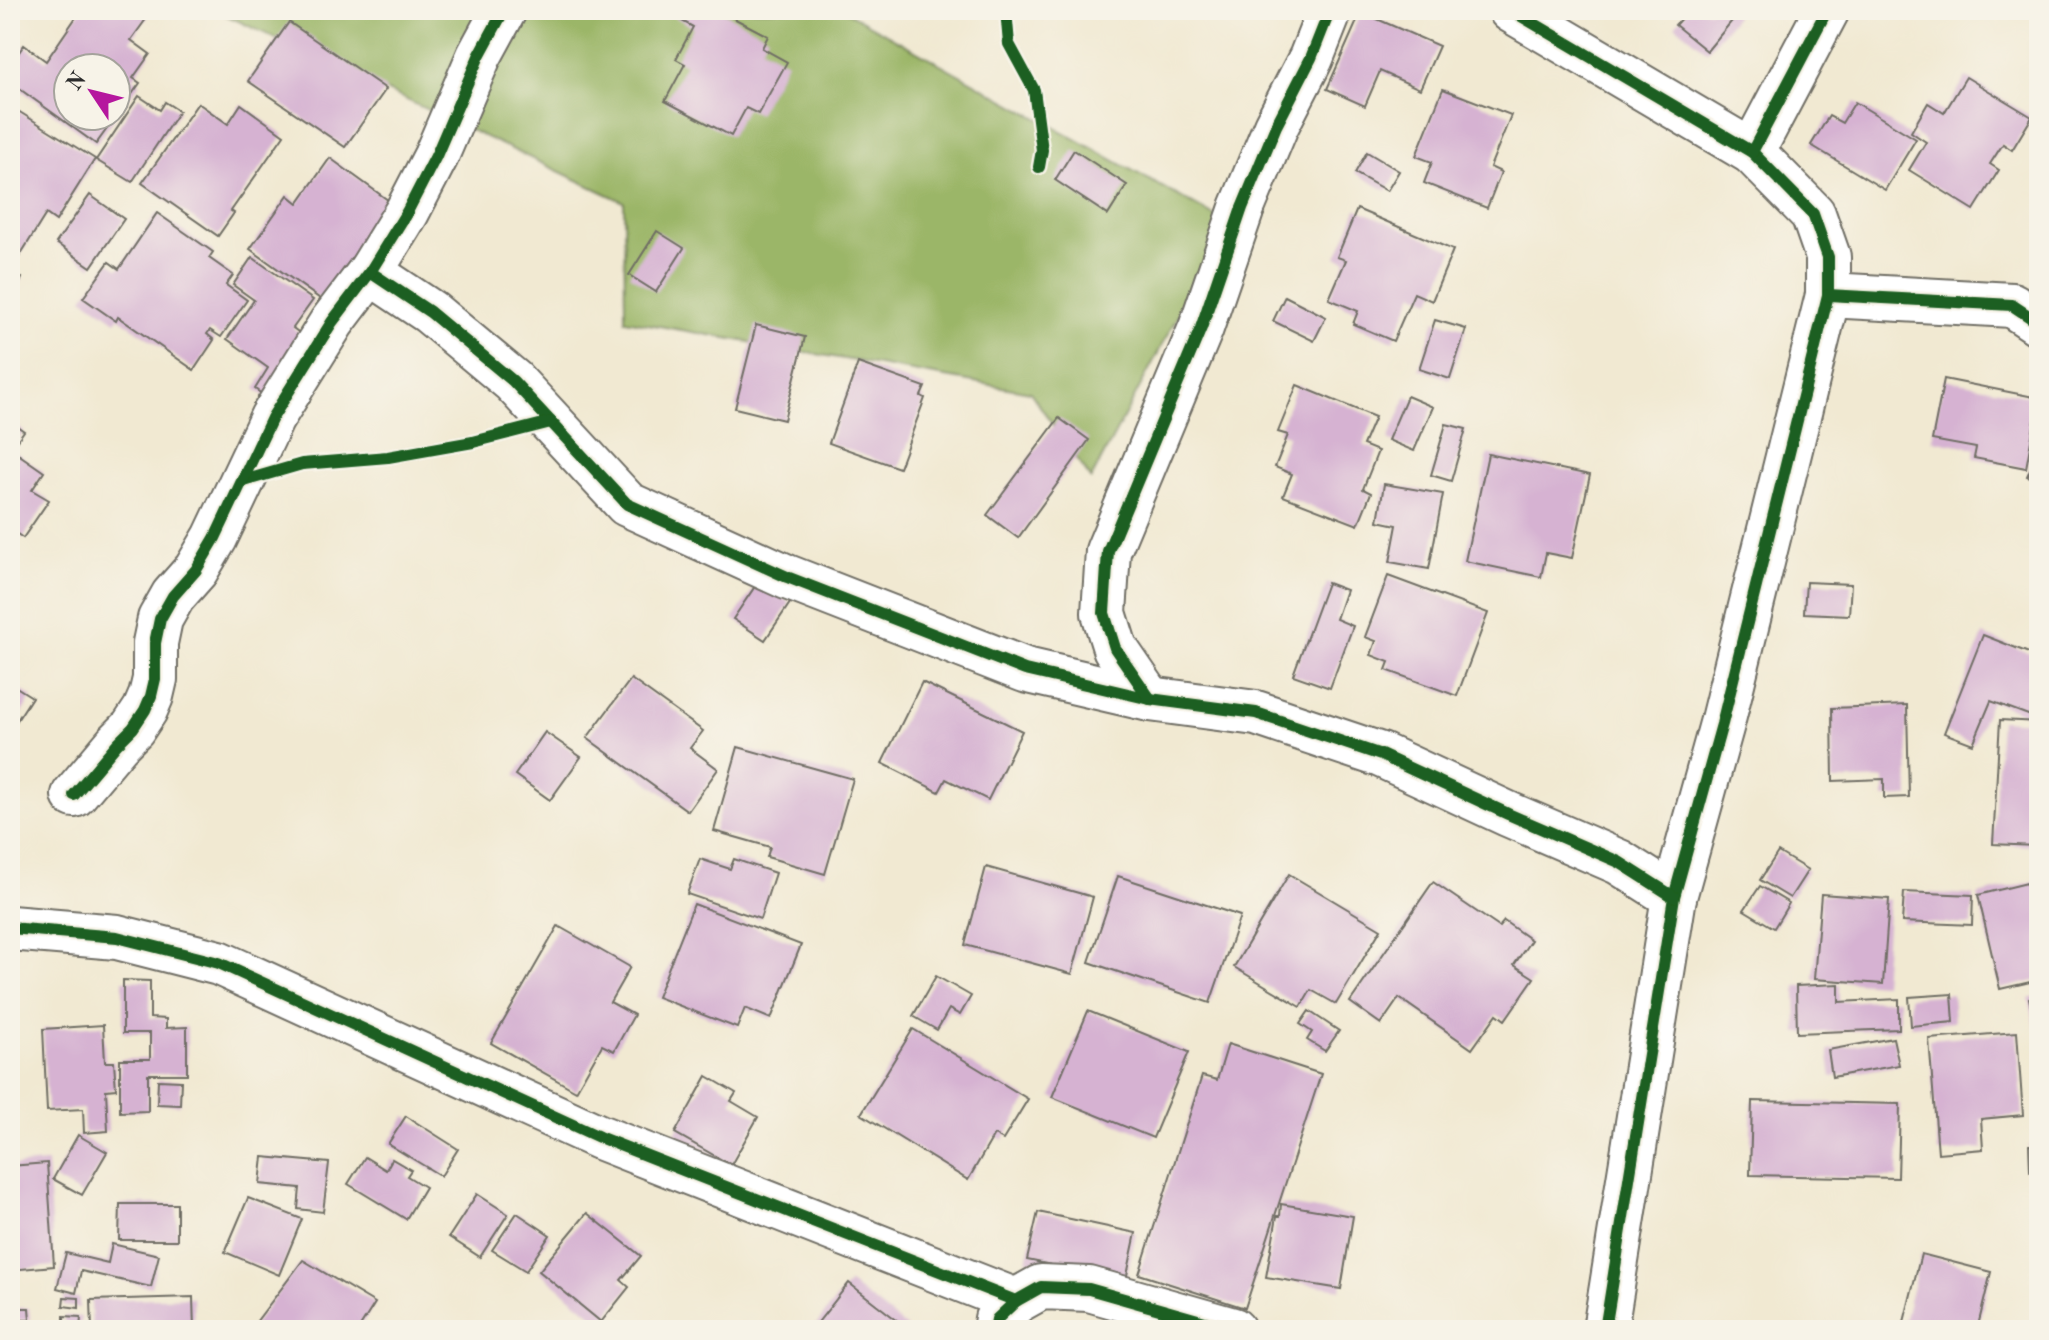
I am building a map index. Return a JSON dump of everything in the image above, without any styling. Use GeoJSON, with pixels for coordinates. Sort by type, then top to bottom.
{"type":"FeatureCollection","features":[{"type":"Feature","properties":{"kind":"street"},"geometry":{"type":"LineString","coordinates":[[74,795],[145,710],[155,679],[155,643],[160,619],[215,538],[272,418],[332,322],[370,272],[407,212],[436,156],[479,56],[504,10]]}},
{"type":"Feature","properties":{"kind":"street"},"geometry":{"type":"LineString","coordinates":[[1150,699],[1115,648],[1104,613],[1108,551],[1201,328],[1242,208],[1330,10]]}},
{"type":"Feature","properties":{"kind":"street"},"geometry":{"type":"LineString","coordinates":[[1511,10],[1752,152],[1813,214],[1828,257],[1828,295],[1722,724],[1674,897],[1605,1330]]}},
{"type":"Feature","properties":{"kind":"street"},"geometry":{"type":"LineString","coordinates":[[1752,152],[1827,10]]}},
{"type":"Feature","properties":{"kind":"street"},"geometry":{"type":"LineString","coordinates":[[370,272],[430,312],[513,381],[627,504],[787,577],[1025,670],[1150,699],[1256,713],[1381,755],[1619,862],[1674,897]]}},
{"type":"Feature","properties":{"kind":"street"},"geometry":{"type":"LineString","coordinates":[[1828,295],[2012,305],[2039,323]]}},
{"type":"Feature","properties":{"kind":"street"},"geometry":{"type":"LineString","coordinates":[[10,928],[117,937],[219,963],[599,1137],[1006,1316],[1041,1287],[1089,1289],[1233,1330]]}},
{"type":"Feature","properties":{"kind":"green space"},"geometry":{"type":"Polygon","coordinates":[[[215,10],[843,10],[1227,223],[1091,479],[1030,392],[625,320],[624,202],[215,10]]]}},
{"type":"Feature","properties":{"kind":"building"},"geometry":{"type":"Polygon","coordinates":[[[81,10],[142,10],[149,15],[131,40],[150,54],[133,78],[140,83],[132,94],[132,52],[52,52],[81,10]]]}},
{"type":"Feature","properties":{"kind":"building"},"geometry":{"type":"Polygon","coordinates":[[[662,10],[721,10],[768,36],[762,48],[787,62],[758,114],[746,108],[731,136],[665,101],[685,64],[676,59],[693,27],[662,10]]]}},
{"type":"Feature","properties":{"kind":"building"},"geometry":{"type":"Polygon","coordinates":[[[1683,10],[1741,10],[1707,51],[1675,25],[1686,13],[1683,10]]]}},
{"type":"Feature","properties":{"kind":"building"},"geometry":{"type":"Polygon","coordinates":[[[1361,12],[1439,46],[1420,89],[1380,71],[1365,106],[1327,89],[1361,12]]]}},
{"type":"Feature","properties":{"kind":"building"},"geometry":{"type":"Polygon","coordinates":[[[289,22],[386,89],[345,147],[248,81],[289,22]]]}},
{"type":"Feature","properties":{"kind":"building"},"geometry":{"type":"Polygon","coordinates":[[[24,45],[46,61],[52,52],[52,112],[10,82],[10,65],[24,45]]]}},
{"type":"Feature","properties":{"kind":"building"},"geometry":{"type":"Polygon","coordinates":[[[1966,77],[2032,117],[2012,150],[2003,144],[1990,164],[1999,170],[1974,210],[1909,170],[1926,142],[1911,132],[1928,103],[1944,113],[1966,77]]]}},
{"type":"Feature","properties":{"kind":"building"},"geometry":{"type":"Polygon","coordinates":[[[1443,89],[1511,115],[1490,167],[1501,172],[1487,208],[1424,183],[1432,162],[1416,156],[1443,89]]]}},
{"type":"Feature","properties":{"kind":"building"},"geometry":{"type":"Polygon","coordinates":[[[139,96],[160,110],[165,102],[179,111],[132,182],[96,160],[115,132],[132,132],[132,106],[139,96]]]}},
{"type":"Feature","properties":{"kind":"building"},"geometry":{"type":"Polygon","coordinates":[[[1855,102],[1916,139],[1885,190],[1811,145],[1829,116],[1842,123],[1855,102]]]}},
{"type":"Feature","properties":{"kind":"building"},"geometry":{"type":"Polygon","coordinates":[[[198,103],[228,124],[241,104],[284,135],[231,211],[234,213],[218,236],[142,183],[198,103]]]}},
{"type":"Feature","properties":{"kind":"building"},"geometry":{"type":"Polygon","coordinates":[[[10,106],[95,159],[56,221],[46,214],[14,265],[10,263],[10,106]]]}},
{"type":"Feature","properties":{"kind":"building"},"geometry":{"type":"Polygon","coordinates":[[[79,132],[105,132],[96,144],[79,132]]]}},
{"type":"Feature","properties":{"kind":"building"},"geometry":{"type":"Polygon","coordinates":[[[1074,150],[1127,185],[1108,215],[1055,180],[1074,150]]]}},
{"type":"Feature","properties":{"kind":"building"},"geometry":{"type":"Polygon","coordinates":[[[1367,152],[1399,171],[1387,191],[1355,173],[1367,152]]]}},
{"type":"Feature","properties":{"kind":"building"},"geometry":{"type":"Polygon","coordinates":[[[330,158],[396,206],[326,303],[250,249],[288,195],[298,203],[330,158]]]}},
{"type":"Feature","properties":{"kind":"building"},"geometry":{"type":"Polygon","coordinates":[[[90,195],[124,219],[91,267],[56,243],[90,195]]]}},
{"type":"Feature","properties":{"kind":"building"},"geometry":{"type":"Polygon","coordinates":[[[1357,209],[1453,250],[1432,301],[1414,293],[1393,341],[1353,324],[1358,311],[1329,299],[1346,260],[1337,257],[1357,209]]]}},
{"type":"Feature","properties":{"kind":"building"},"geometry":{"type":"Polygon","coordinates":[[[157,213],[213,252],[209,258],[233,275],[226,285],[247,300],[221,337],[210,330],[207,334],[214,340],[194,370],[118,317],[116,321],[83,298],[109,262],[119,269],[157,213]]]}},
{"type":"Feature","properties":{"kind":"building"},"geometry":{"type":"Polygon","coordinates":[[[657,231],[684,248],[656,292],[629,275],[657,231]]]}},
{"type":"Feature","properties":{"kind":"building"},"geometry":{"type":"Polygon","coordinates":[[[252,257],[313,300],[293,328],[307,339],[266,397],[255,389],[268,368],[227,339],[254,300],[233,285],[252,257]]]}},
{"type":"Feature","properties":{"kind":"building"},"geometry":{"type":"Polygon","coordinates":[[[10,273],[22,278],[10,306],[10,273]]]}},
{"type":"Feature","properties":{"kind":"building"},"geometry":{"type":"Polygon","coordinates":[[[1285,296],[1326,317],[1314,341],[1273,321],[1285,296]]]}},
{"type":"Feature","properties":{"kind":"building"},"geometry":{"type":"Polygon","coordinates":[[[1435,320],[1466,329],[1450,379],[1419,369],[1435,320]]]}},
{"type":"Feature","properties":{"kind":"building"},"geometry":{"type":"Polygon","coordinates":[[[756,325],[805,337],[784,420],[735,408],[756,325]]]}},
{"type":"Feature","properties":{"kind":"building"},"geometry":{"type":"Polygon","coordinates":[[[858,363],[925,387],[921,396],[925,398],[899,468],[829,443],[858,363]]]}},
{"type":"Feature","properties":{"kind":"building"},"geometry":{"type":"Polygon","coordinates":[[[1944,379],[2039,398],[2026,468],[1974,458],[1976,448],[1932,440],[1944,379]]]}},
{"type":"Feature","properties":{"kind":"building"},"geometry":{"type":"Polygon","coordinates":[[[1297,385],[1375,417],[1363,445],[1378,451],[1363,489],[1371,493],[1358,525],[1283,496],[1292,474],[1275,467],[1288,435],[1278,432],[1297,385]]]}},
{"type":"Feature","properties":{"kind":"building"},"geometry":{"type":"Polygon","coordinates":[[[1407,396],[1433,407],[1414,451],[1388,440],[1407,396]]]}},
{"type":"Feature","properties":{"kind":"building"},"geometry":{"type":"Polygon","coordinates":[[[1059,418],[1089,440],[1018,538],[987,515],[1059,418]]]}},
{"type":"Feature","properties":{"kind":"building"},"geometry":{"type":"Polygon","coordinates":[[[10,421],[24,431],[11,449],[44,472],[32,490],[49,500],[23,538],[13,531],[10,535],[10,421]]]}},
{"type":"Feature","properties":{"kind":"building"},"geometry":{"type":"Polygon","coordinates":[[[1446,424],[1466,429],[1451,481],[1431,475],[1446,424]]]}},
{"type":"Feature","properties":{"kind":"building"},"geometry":{"type":"Polygon","coordinates":[[[2039,449],[2039,482],[2027,476],[2039,449]]]}},
{"type":"Feature","properties":{"kind":"building"},"geometry":{"type":"Polygon","coordinates":[[[1488,454],[1590,475],[1572,558],[1546,553],[1541,577],[1465,561],[1488,454]]]}},
{"type":"Feature","properties":{"kind":"building"},"geometry":{"type":"Polygon","coordinates":[[[1384,484],[1443,494],[1429,569],[1390,562],[1397,525],[1378,521],[1384,484]]]}},
{"type":"Feature","properties":{"kind":"building"},"geometry":{"type":"Polygon","coordinates":[[[1388,576],[1488,613],[1457,696],[1386,670],[1389,662],[1371,655],[1376,641],[1365,637],[1388,576]]]}},
{"type":"Feature","properties":{"kind":"building"},"geometry":{"type":"Polygon","coordinates":[[[758,582],[790,603],[765,640],[733,619],[758,582]]]}},
{"type":"Feature","properties":{"kind":"building"},"geometry":{"type":"Polygon","coordinates":[[[1806,582],[1851,584],[1849,615],[1804,613],[1806,582]]]}},
{"type":"Feature","properties":{"kind":"building"},"geometry":{"type":"Polygon","coordinates":[[[1327,583],[1346,590],[1336,619],[1353,626],[1330,688],[1293,675],[1327,583]]]}},
{"type":"Feature","properties":{"kind":"building"},"geometry":{"type":"Polygon","coordinates":[[[1983,635],[2039,657],[2039,719],[1991,701],[1973,744],[1944,733],[1983,635]]]}},
{"type":"Feature","properties":{"kind":"building"},"geometry":{"type":"Polygon","coordinates":[[[631,679],[703,731],[690,748],[718,769],[688,811],[587,738],[631,679]]]}},
{"type":"Feature","properties":{"kind":"building"},"geometry":{"type":"Polygon","coordinates":[[[922,682],[1022,731],[988,800],[946,779],[939,792],[882,763],[922,682]]]}},
{"type":"Feature","properties":{"kind":"building"},"geometry":{"type":"Polygon","coordinates":[[[10,683],[32,697],[10,731],[10,683]]]}},
{"type":"Feature","properties":{"kind":"building"},"geometry":{"type":"Polygon","coordinates":[[[1907,705],[1909,797],[1884,798],[1884,779],[1833,781],[1832,708],[1907,705]]]}},
{"type":"Feature","properties":{"kind":"building"},"geometry":{"type":"Polygon","coordinates":[[[2000,720],[2039,722],[2035,846],[1993,844],[2000,720]]]}},
{"type":"Feature","properties":{"kind":"building"},"geometry":{"type":"Polygon","coordinates":[[[545,732],[581,757],[550,800],[515,775],[545,732]]]}},
{"type":"Feature","properties":{"kind":"building"},"geometry":{"type":"Polygon","coordinates":[[[738,747],[853,779],[825,874],[767,857],[770,847],[714,831],[738,747]]]}},
{"type":"Feature","properties":{"kind":"building"},"geometry":{"type":"Polygon","coordinates":[[[1778,852],[1808,870],[1790,898],[1760,880],[1778,852]]]}},
{"type":"Feature","properties":{"kind":"building"},"geometry":{"type":"Polygon","coordinates":[[[700,859],[730,869],[734,859],[775,873],[760,919],[687,894],[700,859]]]}},
{"type":"Feature","properties":{"kind":"building"},"geometry":{"type":"Polygon","coordinates":[[[986,867],[1093,897],[1072,974],[965,945],[986,867]]]}},
{"type":"Feature","properties":{"kind":"building"},"geometry":{"type":"Polygon","coordinates":[[[1289,874],[1381,929],[1336,1004],[1311,990],[1301,1007],[1234,967],[1289,874]]]}},
{"type":"Feature","properties":{"kind":"building"},"geometry":{"type":"Polygon","coordinates":[[[1118,876],[1240,916],[1210,1003],[1089,962],[1118,876]]]}},
{"type":"Feature","properties":{"kind":"building"},"geometry":{"type":"Polygon","coordinates":[[[2039,880],[2039,980],[2000,989],[1978,895],[2039,880]]]}},
{"type":"Feature","properties":{"kind":"building"},"geometry":{"type":"Polygon","coordinates":[[[1433,882],[1499,927],[1504,921],[1531,940],[1514,965],[1534,978],[1505,1020],[1497,1014],[1472,1049],[1399,998],[1381,1024],[1350,1002],[1433,882]]]}},
{"type":"Feature","properties":{"kind":"building"},"geometry":{"type":"Polygon","coordinates":[[[1760,886],[1789,903],[1774,928],[1744,910],[1760,886]]]}},
{"type":"Feature","properties":{"kind":"building"},"geometry":{"type":"Polygon","coordinates":[[[1904,892],[1973,895],[1972,925],[1902,922],[1904,892]]]}},
{"type":"Feature","properties":{"kind":"building"},"geometry":{"type":"Polygon","coordinates":[[[1821,894],[1889,899],[1883,984],[1814,979],[1821,894]]]}},
{"type":"Feature","properties":{"kind":"building"},"geometry":{"type":"Polygon","coordinates":[[[694,904],[801,945],[771,1019],[745,1008],[737,1028],[657,997],[694,904]]]}},
{"type":"Feature","properties":{"kind":"building"},"geometry":{"type":"Polygon","coordinates":[[[558,926],[630,967],[610,1002],[634,1015],[614,1051],[602,1045],[576,1091],[491,1043],[558,926]]]}},
{"type":"Feature","properties":{"kind":"building"},"geometry":{"type":"Polygon","coordinates":[[[936,976],[971,996],[960,1015],[949,1009],[937,1030],[913,1016],[936,976]]]}},
{"type":"Feature","properties":{"kind":"building"},"geometry":{"type":"Polygon","coordinates":[[[123,980],[150,981],[150,1018],[166,1019],[166,1028],[187,1027],[187,1074],[148,1074],[148,1111],[120,1112],[120,1059],[150,1059],[150,1033],[123,1033],[123,980]]]}},
{"type":"Feature","properties":{"kind":"building"},"geometry":{"type":"Polygon","coordinates":[[[1839,984],[1839,1002],[1899,999],[1899,1029],[1797,1033],[1796,986],[1839,984]]]}},
{"type":"Feature","properties":{"kind":"building"},"geometry":{"type":"Polygon","coordinates":[[[1952,994],[1954,1022],[1911,1026],[1909,997],[1952,994]]]}},
{"type":"Feature","properties":{"kind":"building"},"geometry":{"type":"Polygon","coordinates":[[[2039,995],[2039,1039],[2038,1040],[2029,998],[2039,995]]]}},
{"type":"Feature","properties":{"kind":"building"},"geometry":{"type":"Polygon","coordinates":[[[1088,1011],[1189,1052],[1153,1138],[1052,1097],[1088,1011]]]}},
{"type":"Feature","properties":{"kind":"building"},"geometry":{"type":"Polygon","coordinates":[[[1309,1011],[1339,1031],[1325,1051],[1307,1040],[1312,1032],[1300,1024],[1309,1011]]]}},
{"type":"Feature","properties":{"kind":"building"},"geometry":{"type":"Polygon","coordinates":[[[103,1025],[105,1062],[114,1062],[116,1089],[106,1090],[108,1131],[84,1133],[83,1109],[47,1111],[43,1029],[103,1025]]]}},
{"type":"Feature","properties":{"kind":"building"},"geometry":{"type":"Polygon","coordinates":[[[913,1029],[1028,1099],[1003,1140],[994,1135],[968,1180],[861,1114],[913,1029]]]}},
{"type":"Feature","properties":{"kind":"building"},"geometry":{"type":"Polygon","coordinates":[[[2017,1032],[2023,1115],[1981,1119],[1983,1149],[1938,1153],[1929,1039],[2017,1032]]]}},
{"type":"Feature","properties":{"kind":"building"},"geometry":{"type":"Polygon","coordinates":[[[1893,1038],[1899,1065],[1832,1077],[1828,1050],[1893,1038]]]}},
{"type":"Feature","properties":{"kind":"building"},"geometry":{"type":"Polygon","coordinates":[[[1228,1044],[1321,1074],[1245,1308],[1139,1274],[1202,1076],[1217,1080],[1228,1044]]]}},
{"type":"Feature","properties":{"kind":"building"},"geometry":{"type":"Polygon","coordinates":[[[707,1076],[736,1093],[731,1101],[758,1117],[731,1165],[675,1133],[707,1076]]]}},
{"type":"Feature","properties":{"kind":"building"},"geometry":{"type":"Polygon","coordinates":[[[158,1080],[181,1081],[180,1105],[157,1104],[158,1080]]]}},
{"type":"Feature","properties":{"kind":"building"},"geometry":{"type":"Polygon","coordinates":[[[1752,1101],[1900,1104],[1898,1178],[1750,1175],[1752,1101]]]}},
{"type":"Feature","properties":{"kind":"building"},"geometry":{"type":"Polygon","coordinates":[[[406,1116],[458,1149],[441,1176],[388,1144],[406,1116]]]}},
{"type":"Feature","properties":{"kind":"building"},"geometry":{"type":"Polygon","coordinates":[[[78,1135],[107,1152],[82,1195],[53,1179],[78,1135]]]}},
{"type":"Feature","properties":{"kind":"building"},"geometry":{"type":"Polygon","coordinates":[[[2029,1145],[2039,1145],[2039,1171],[2030,1171],[2029,1145]]]}},
{"type":"Feature","properties":{"kind":"building"},"geometry":{"type":"Polygon","coordinates":[[[263,1157],[329,1163],[323,1212],[298,1209],[300,1188],[260,1184],[263,1157]]]}},
{"type":"Feature","properties":{"kind":"building"},"geometry":{"type":"Polygon","coordinates":[[[365,1157],[386,1170],[392,1159],[411,1170],[407,1176],[425,1187],[406,1219],[348,1184],[365,1157]]]}},
{"type":"Feature","properties":{"kind":"building"},"geometry":{"type":"Polygon","coordinates":[[[47,1163],[54,1266],[10,1270],[10,1166],[47,1163]]]}},
{"type":"Feature","properties":{"kind":"building"},"geometry":{"type":"Polygon","coordinates":[[[477,1194],[508,1214],[480,1257],[449,1237],[477,1194]]]}},
{"type":"Feature","properties":{"kind":"building"},"geometry":{"type":"Polygon","coordinates":[[[248,1198],[302,1219],[279,1275],[225,1252],[248,1198]]]}},
{"type":"Feature","properties":{"kind":"building"},"geometry":{"type":"Polygon","coordinates":[[[120,1204],[177,1204],[177,1240],[119,1240],[120,1204]]]}},
{"type":"Feature","properties":{"kind":"building"},"geometry":{"type":"Polygon","coordinates":[[[1281,1204],[1353,1216],[1341,1289],[1266,1277],[1281,1204]]]}},
{"type":"Feature","properties":{"kind":"building"},"geometry":{"type":"Polygon","coordinates":[[[1038,1212],[1136,1233],[1126,1280],[1027,1260],[1038,1212]]]}},
{"type":"Feature","properties":{"kind":"building"},"geometry":{"type":"Polygon","coordinates":[[[517,1213],[550,1235],[526,1271],[492,1250],[517,1213]]]}},
{"type":"Feature","properties":{"kind":"building"},"geometry":{"type":"Polygon","coordinates":[[[587,1213],[641,1256],[621,1280],[629,1287],[601,1322],[539,1271],[587,1213]]]}},
{"type":"Feature","properties":{"kind":"building"},"geometry":{"type":"Polygon","coordinates":[[[112,1244],[159,1255],[151,1287],[81,1271],[76,1293],[57,1288],[66,1253],[108,1263],[112,1244]]]}},
{"type":"Feature","properties":{"kind":"building"},"geometry":{"type":"Polygon","coordinates":[[[1921,1254],[1991,1272],[1977,1330],[1902,1330],[1921,1254]]]}},
{"type":"Feature","properties":{"kind":"building"},"geometry":{"type":"Polygon","coordinates":[[[303,1260],[375,1303],[358,1330],[250,1330],[303,1260]]]}},
{"type":"Feature","properties":{"kind":"building"},"geometry":{"type":"Polygon","coordinates":[[[849,1283],[907,1328],[812,1330],[849,1283]]]}},
{"type":"Feature","properties":{"kind":"building"},"geometry":{"type":"Polygon","coordinates":[[[64,1297],[79,1298],[79,1308],[63,1306],[64,1297]]]}},
{"type":"Feature","properties":{"kind":"building"},"geometry":{"type":"Polygon","coordinates":[[[193,1297],[194,1330],[92,1330],[91,1300],[193,1297]]]}},
{"type":"Feature","properties":{"kind":"building"},"geometry":{"type":"Polygon","coordinates":[[[15,1308],[29,1308],[30,1320],[15,1320],[15,1308]]]}},
{"type":"Feature","properties":{"kind":"building"},"geometry":{"type":"Polygon","coordinates":[[[64,1316],[81,1317],[80,1330],[64,1329],[64,1316]]]}},
{"type":"Feature","properties":{"kind":"cycle path"},"geometry":{"type":"LineString","coordinates":[[74,795],[145,710],[155,679],[155,643],[160,619],[215,538],[272,418],[332,322],[370,272],[407,212],[436,156],[479,56],[504,10]]}},
{"type":"Feature","properties":{"kind":"cycle path"},"geometry":{"type":"LineString","coordinates":[[1006,10],[1009,44],[1034,90],[1042,150],[1039,167]]}},
{"type":"Feature","properties":{"kind":"cycle path"},"geometry":{"type":"LineString","coordinates":[[1150,699],[1115,648],[1104,613],[1108,551],[1201,328],[1242,208],[1330,10]]}},
{"type":"Feature","properties":{"kind":"cycle path"},"geometry":{"type":"LineString","coordinates":[[1511,10],[1752,152],[1813,214],[1828,257],[1828,295],[1722,724],[1674,897],[1605,1330]]}},
{"type":"Feature","properties":{"kind":"cycle path"},"geometry":{"type":"LineString","coordinates":[[1752,152],[1827,10]]}},
{"type":"Feature","properties":{"kind":"cycle path"},"geometry":{"type":"LineString","coordinates":[[370,272],[430,312],[513,381],[627,504],[787,577],[1025,670],[1150,699],[1256,713],[1381,755],[1619,862],[1674,897]]}},
{"type":"Feature","properties":{"kind":"cycle path"},"geometry":{"type":"LineString","coordinates":[[1828,295],[2012,305],[2039,323]]}},
{"type":"Feature","properties":{"kind":"cycle path"},"geometry":{"type":"LineString","coordinates":[[243,481],[302,464],[388,457],[473,442],[551,422]]}},
{"type":"Feature","properties":{"kind":"cycle path"},"geometry":{"type":"LineString","coordinates":[[10,928],[117,937],[219,963],[599,1137],[1016,1301]]}},
{"type":"Feature","properties":{"kind":"cycle path"},"geometry":{"type":"LineString","coordinates":[[995,1330],[997,1319],[1016,1301],[1041,1287],[1089,1289],[1233,1330]]}}]}
